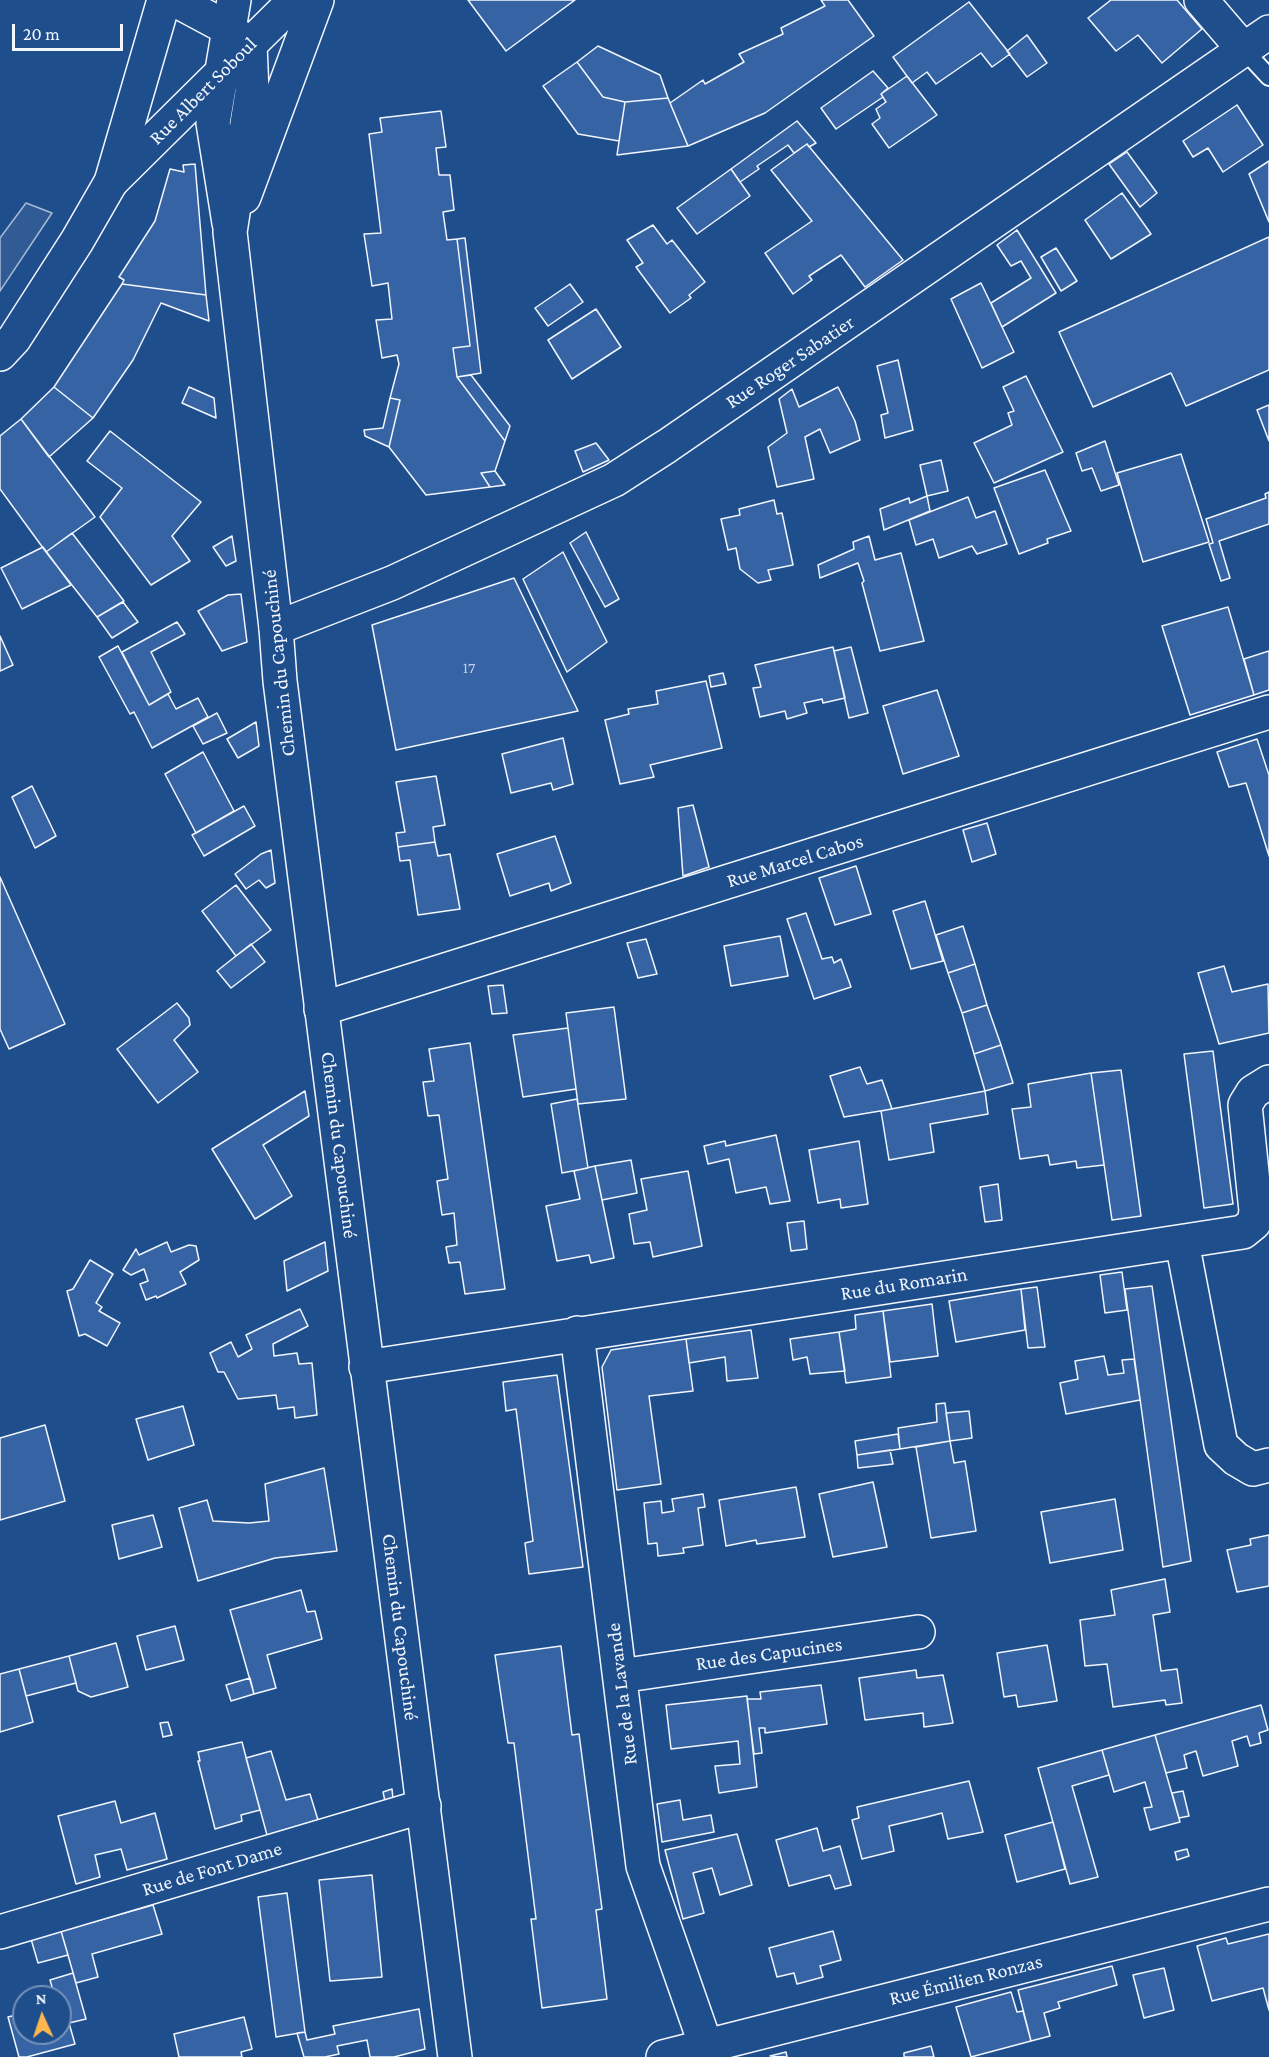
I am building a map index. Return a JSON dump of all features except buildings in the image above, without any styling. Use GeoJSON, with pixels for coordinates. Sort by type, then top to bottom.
{"type":"FeatureCollection","features":[{"type":"Feature","properties":{"kind":"street"},"geometry":{"type":"LineString","coordinates":[[0,354],[14,339],[77,241],[111,182],[164,0]]}},
{"type":"Feature","properties":{"kind":"street"},"geometry":{"type":"LineString","coordinates":[[175,0],[238,25],[252,92],[230,232]]}},
{"type":"Feature","properties":{"kind":"street","name":"Rue Albert Soboul"},"geometry":{"type":"LineString","coordinates":[[111,182],[222,72],[238,25],[295,0]]}},
{"type":"Feature","properties":{"kind":"street"},"geometry":{"type":"LineString","coordinates":[[230,232],[317,0]]}},
{"type":"Feature","properties":{"kind":"street"},"geometry":{"type":"LineString","coordinates":[[1201,0],[1257,41]]}},
{"type":"Feature","properties":{"kind":"street","name":"Rue Roger Sabatier"},"geometry":{"type":"LineString","coordinates":[[276,628],[392,583],[614,480],[667,446],[1257,41]]}},
{"type":"Feature","properties":{"kind":"street"},"geometry":{"type":"LineString","coordinates":[[222,72],[213,123],[230,232]]}},
{"type":"Feature","properties":{"kind":"street","name":"Chemin du Capouchiné"},"geometry":{"type":"LineString","coordinates":[[230,232],[276,628],[280,681],[455,2057]]}},
{"type":"Feature","properties":{"kind":"street","name":"Rue Marcel Cabos"},"geometry":{"type":"LineString","coordinates":[[321,1009],[1269,712]]}},
{"type":"Feature","properties":{"kind":"street","name":"Rue du Romarin"},"geometry":{"type":"LineString","coordinates":[[366,1367],[1243,1232],[1254,1223],[1256,1211],[1245,1105],[1252,1092],[1269,1082]]}},
{"type":"Feature","properties":{"kind":"street"},"geometry":{"type":"LineString","coordinates":[[1182,1242],[1221,1444],[1236,1459],[1253,1469],[1269,1466]]}},
{"type":"Feature","properties":{"kind":"street","name":"Rue de la Lavande"},"geometry":{"type":"LineString","coordinates":[[577,1334],[643,1866],[706,2046]]}},
{"type":"Feature","properties":{"kind":"street","name":"Rue des Capucines"},"geometry":{"type":"LineString","coordinates":[[620,1676],[918,1632]]}},
{"type":"Feature","properties":{"kind":"street","name":"Rue de Font Dame"},"geometry":{"type":"LineString","coordinates":[[0,1932],[424,1806]]}},
{"type":"Feature","properties":{"kind":"street","name":"Rue Émilien Ronzas"},"geometry":{"type":"LineString","coordinates":[[663,2057],[1269,1904]]}},
{"type":"Feature","properties":{"kind":"lane"},"geometry":{"type":"LineString","coordinates":[[1257,41],[1269,77]]}},
{"type":"Feature","properties":{"kind":"shaded area"},"geometry":{"type":"Polygon","coordinates":[[[26,203],[52,213],[0,291],[0,238],[26,203]]]}}]}
